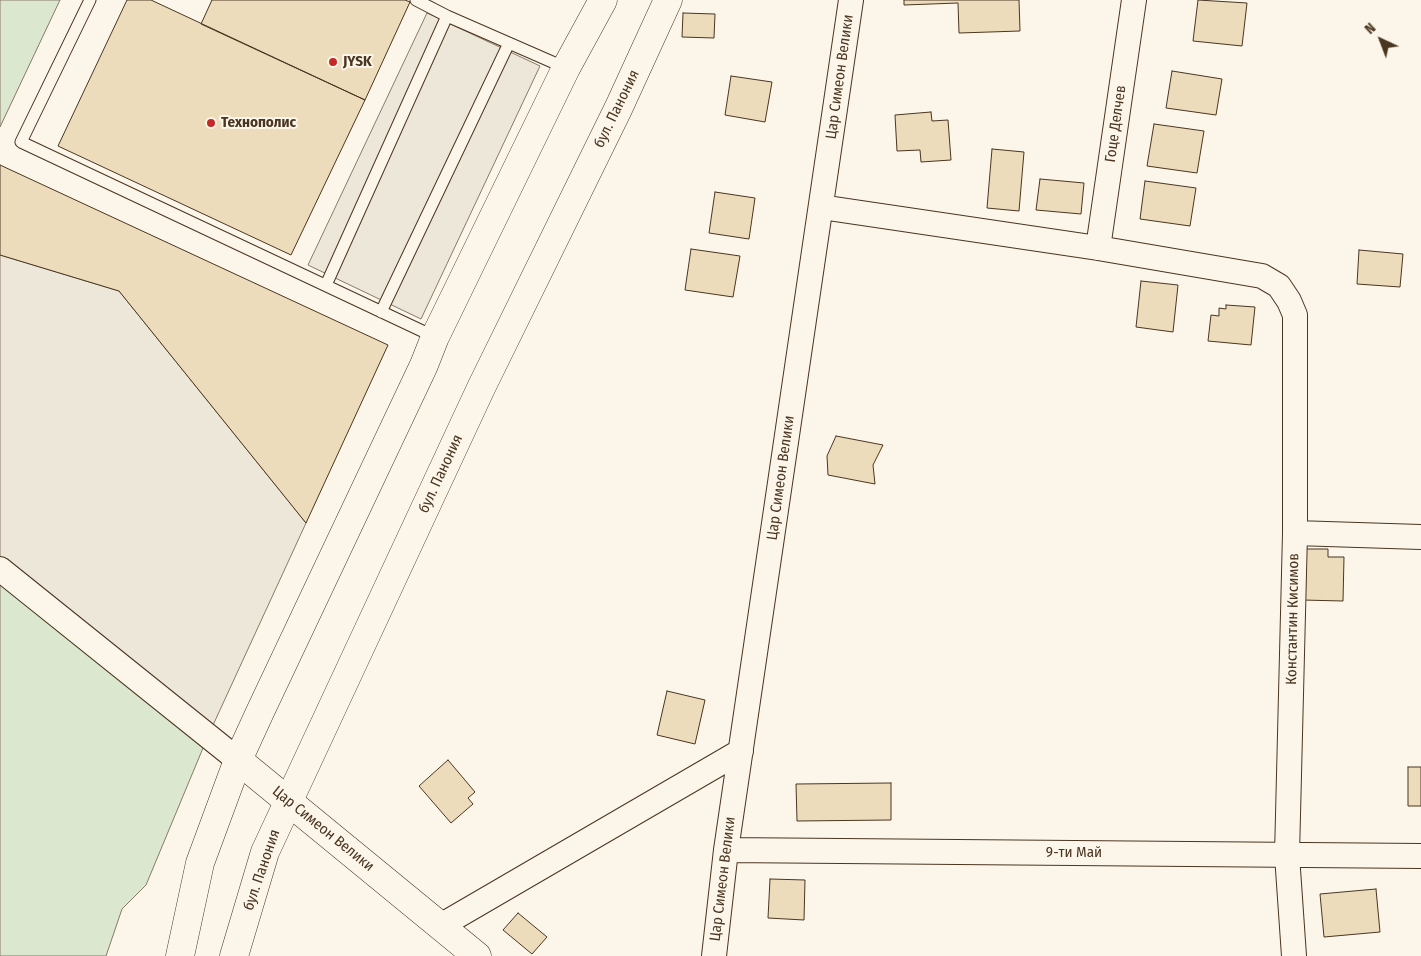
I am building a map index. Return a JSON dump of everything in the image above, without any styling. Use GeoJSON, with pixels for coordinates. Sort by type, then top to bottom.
{"type":"FeatureCollection","features":[{"type":"Feature","properties":{"kind":"main road"},"geometry":{"type":"LineString","coordinates":[[180,956],[200,862],[238,760],[424,365],[435,337],[566,68],[603,0]]}},
{"type":"Feature","properties":{"kind":"main road","name":"бул. Панония"},"geometry":{"type":"LineString","coordinates":[[234,956],[264,852],[481,388],[619,107],[668,0]]}},
{"type":"Feature","properties":{"kind":"main road","name":"Цар Симеон Велики"},"geometry":{"type":"LineString","coordinates":[[238,760],[442,925],[477,956]]}},
{"type":"Feature","properties":{"kind":"street","name":"Цар Симеон Велики"},"geometry":{"type":"LineString","coordinates":[[714,956],[740,751],[851,0]]}},
{"type":"Feature","properties":{"kind":"street","name":"Гоце Делчев"},"geometry":{"type":"LineString","coordinates":[[1098,248],[1134,0]]}},
{"type":"Feature","properties":{"kind":"street"},"geometry":{"type":"LineString","coordinates":[[821,207],[1098,248]]}},
{"type":"Feature","properties":{"kind":"street","name":"Константин Кисимов"},"geometry":{"type":"LineString","coordinates":[[1098,248],[1262,276],[1279,286],[1289,300],[1295,315],[1295,533],[1287,855],[1294,956]]}},
{"type":"Feature","properties":{"kind":"street"},"geometry":{"type":"LineString","coordinates":[[1295,533],[1421,537]]}},
{"type":"Feature","properties":{"kind":"street"},"geometry":{"type":"LineString","coordinates":[[0,569],[238,760]]}},
{"type":"Feature","properties":{"kind":"street"},"geometry":{"type":"LineString","coordinates":[[442,925],[740,751]]}},
{"type":"Feature","properties":{"kind":"street","name":"9-ти Май"},"geometry":{"type":"LineString","coordinates":[[726,850],[1421,856]]}},
{"type":"Feature","properties":{"kind":"lane"},"geometry":{"type":"LineString","coordinates":[[90,0],[21,142],[435,337]]}},
{"type":"Feature","properties":{"kind":"lane"},"geometry":{"type":"LineString","coordinates":[[416,0],[447,16],[566,68]]}},
{"type":"Feature","properties":{"kind":"lane"},"geometry":{"type":"LineString","coordinates":[[326,285],[447,16]]}},
{"type":"Feature","properties":{"kind":"lane"},"geometry":{"type":"LineString","coordinates":[[381,312],[509,43]]}},
{"type":"Feature","properties":{"kind":"green space"},"geometry":{"type":"Polygon","coordinates":[[[0,0],[60,0],[0,127],[0,0]]]}},
{"type":"Feature","properties":{"kind":"green space"},"geometry":{"type":"Polygon","coordinates":[[[0,569],[208,736],[146,885],[122,909],[106,956],[0,956],[0,569]]]}},
{"type":"Feature","properties":{"kind":"shaded area"},"geometry":{"type":"Polygon","coordinates":[[[427,13],[540,66],[421,319],[308,265],[427,13]]]}},
{"type":"Feature","properties":{"kind":"shaded area"},"geometry":{"type":"Polygon","coordinates":[[[0,255],[119,291],[306,523],[208,736],[0,569],[0,255]]]}},
{"type":"Feature","properties":{"kind":"building","name":"Технополис"},"geometry":{"type":"Polygon","coordinates":[[[127,0],[151,0],[365,100],[291,255],[58,146],[127,0]]]}},
{"type":"Feature","properties":{"kind":"building","name":"JYSK"},"geometry":{"type":"Polygon","coordinates":[[[212,0],[405,0],[410,2],[365,100],[201,24],[212,0]]]}},
{"type":"Feature","properties":{"kind":"building"},"geometry":{"type":"Polygon","coordinates":[[[904,0],[1019,0],[1020,31],[959,33],[958,3],[904,5],[904,0]]]}},
{"type":"Feature","properties":{"kind":"building"},"geometry":{"type":"Polygon","coordinates":[[[1198,0],[1247,3],[1242,46],[1193,41],[1198,0]]]}},
{"type":"Feature","properties":{"kind":"building"},"geometry":{"type":"Polygon","coordinates":[[[683,13],[715,14],[714,38],[682,37],[683,13]]]}},
{"type":"Feature","properties":{"kind":"building"},"geometry":{"type":"Polygon","coordinates":[[[1172,71],[1222,79],[1216,115],[1166,108],[1172,71]]]}},
{"type":"Feature","properties":{"kind":"building"},"geometry":{"type":"Polygon","coordinates":[[[731,76],[772,82],[765,122],[725,115],[731,76]]]}},
{"type":"Feature","properties":{"kind":"building"},"geometry":{"type":"Polygon","coordinates":[[[931,112],[932,121],[948,120],[951,160],[921,162],[920,150],[897,151],[895,115],[931,112]]]}},
{"type":"Feature","properties":{"kind":"building"},"geometry":{"type":"Polygon","coordinates":[[[1154,124],[1204,131],[1197,173],[1147,166],[1154,124]]]}},
{"type":"Feature","properties":{"kind":"building"},"geometry":{"type":"Polygon","coordinates":[[[992,149],[1024,152],[1019,211],[987,208],[992,149]]]}},
{"type":"Feature","properties":{"kind":"building"},"geometry":{"type":"Polygon","coordinates":[[[0,165],[388,345],[306,523],[119,291],[0,255],[0,165]]]}},
{"type":"Feature","properties":{"kind":"building"},"geometry":{"type":"Polygon","coordinates":[[[1040,179],[1084,183],[1081,214],[1036,210],[1040,179]]]}},
{"type":"Feature","properties":{"kind":"building"},"geometry":{"type":"Polygon","coordinates":[[[1145,181],[1196,188],[1190,226],[1140,219],[1145,181]]]}},
{"type":"Feature","properties":{"kind":"building"},"geometry":{"type":"Polygon","coordinates":[[[715,192],[755,198],[749,239],[709,233],[715,192]]]}},
{"type":"Feature","properties":{"kind":"building"},"geometry":{"type":"Polygon","coordinates":[[[691,249],[740,256],[733,297],[685,290],[691,249]]]}},
{"type":"Feature","properties":{"kind":"building"},"geometry":{"type":"Polygon","coordinates":[[[1359,250],[1403,254],[1400,287],[1357,284],[1359,250]]]}},
{"type":"Feature","properties":{"kind":"building"},"geometry":{"type":"Polygon","coordinates":[[[1141,281],[1178,285],[1173,332],[1136,327],[1141,281]]]}},
{"type":"Feature","properties":{"kind":"building"},"geometry":{"type":"Polygon","coordinates":[[[1226,305],[1255,307],[1251,345],[1208,341],[1211,315],[1219,316],[1219,308],[1226,309],[1226,305]]]}},
{"type":"Feature","properties":{"kind":"building"},"geometry":{"type":"Polygon","coordinates":[[[836,436],[883,445],[873,465],[875,484],[828,475],[827,456],[836,436]]]}},
{"type":"Feature","properties":{"kind":"building"},"geometry":{"type":"Polygon","coordinates":[[[1303,549],[1328,549],[1328,557],[1344,557],[1343,601],[1302,600],[1303,549]]]}},
{"type":"Feature","properties":{"kind":"building"},"geometry":{"type":"Polygon","coordinates":[[[667,691],[705,700],[695,744],[657,735],[667,691]]]}},
{"type":"Feature","properties":{"kind":"building"},"geometry":{"type":"Polygon","coordinates":[[[448,760],[475,792],[468,798],[473,804],[451,823],[419,786],[448,760]]]}},
{"type":"Feature","properties":{"kind":"building"},"geometry":{"type":"Polygon","coordinates":[[[1408,767],[1421,767],[1421,806],[1408,806],[1408,767]]]}},
{"type":"Feature","properties":{"kind":"building"},"geometry":{"type":"Polygon","coordinates":[[[891,783],[891,820],[797,821],[796,784],[891,783]]]}},
{"type":"Feature","properties":{"kind":"building"},"geometry":{"type":"Polygon","coordinates":[[[770,879],[805,880],[804,920],[768,918],[770,879]]]}},
{"type":"Feature","properties":{"kind":"building"},"geometry":{"type":"Polygon","coordinates":[[[1376,889],[1380,932],[1324,937],[1320,894],[1376,889]]]}},
{"type":"Feature","properties":{"kind":"building"},"geometry":{"type":"Polygon","coordinates":[[[518,913],[547,937],[532,954],[503,930],[518,913]]]}},
{"type":"Feature","properties":{"kind":"place","name":"JYSK"},"geometry":{"type":"Point","coordinates":[333,62]}},
{"type":"Feature","properties":{"kind":"place","name":"Технополис"},"geometry":{"type":"Point","coordinates":[211,123]}}]}
